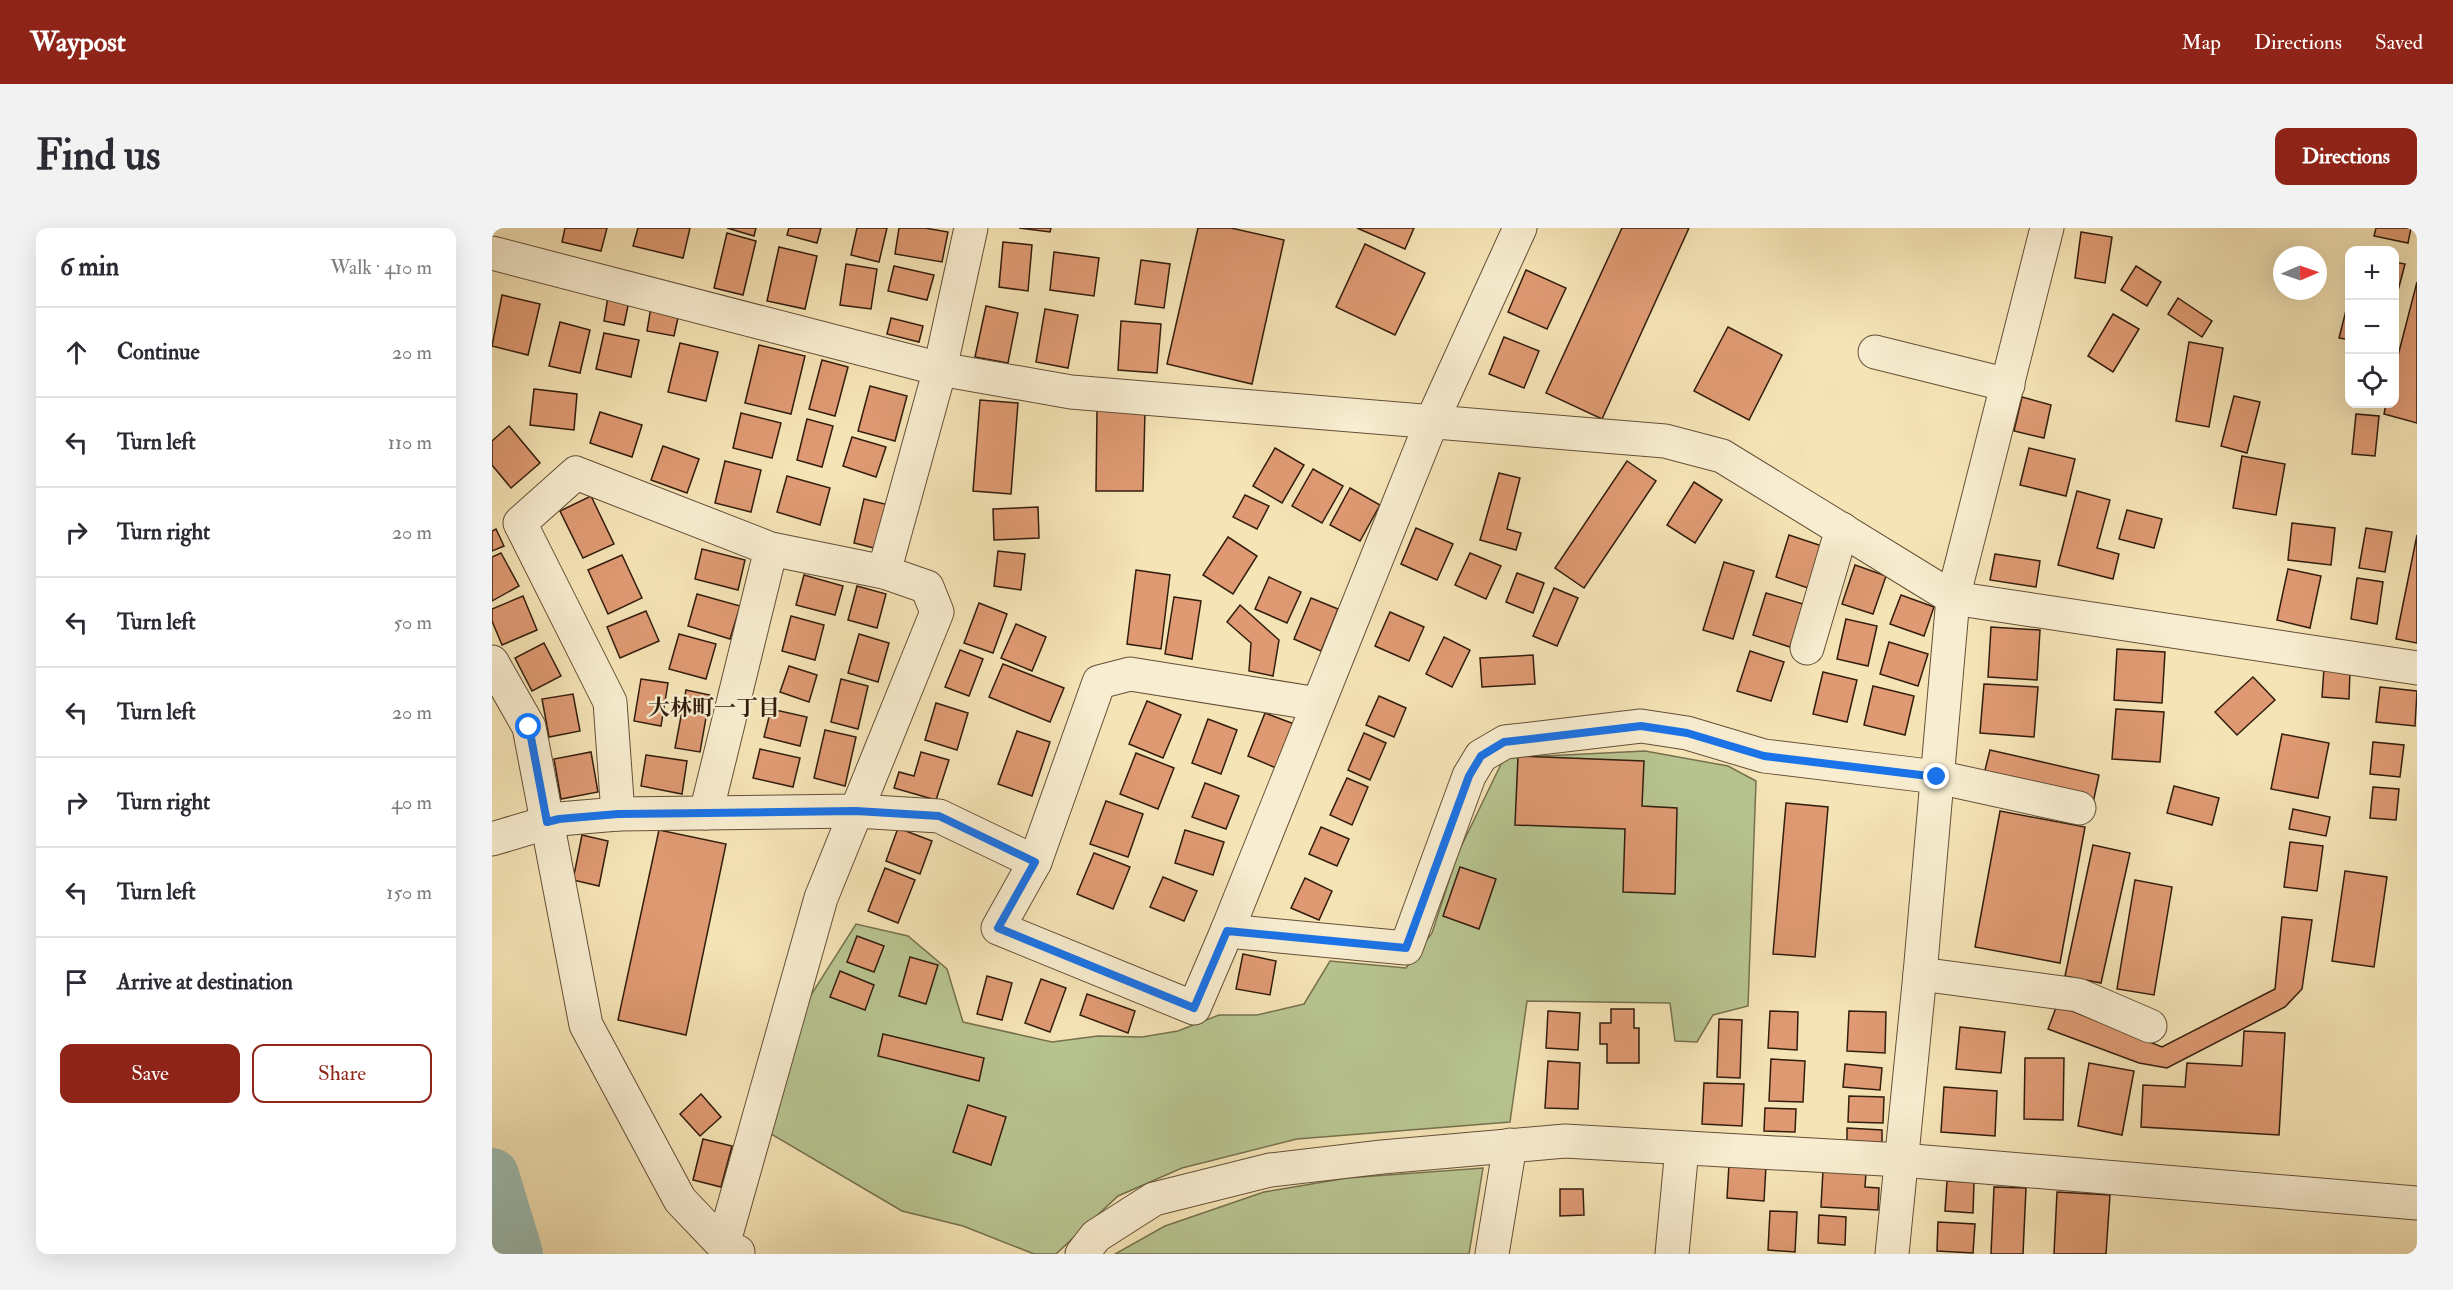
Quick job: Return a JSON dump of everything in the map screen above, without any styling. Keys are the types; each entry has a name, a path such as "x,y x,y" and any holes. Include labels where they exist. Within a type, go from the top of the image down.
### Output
{"street":[{"path":"884,572 940,369 971,228"},
{"path":"1318,704 1130,674 1100,682 1035,862 998,928 1194,1008 1227,931 1432,420 1520,228"},
{"path":"1892,1254 1920,974 1953,598 2047,228"},
{"path":"492,253 940,369 1071,392 1665,441 1722,456 1953,598 2417,668"},
{"path":"1875,352 2008,385"},
{"path":"492,662 529,727 586,1026 680,1200 733,1250 821,897 937,612 927,587 884,572 771,549 576,473 520,523 610,702 618,814"},
{"path":"1807,648 1842,529"},
{"path":"706,813 771,549"},
{"path":"1227,931 1406,948 1469,776 1481,756 1504,742 1641,726 1687,733 1764,756 1937,777 2079,808"},
{"path":"492,839 559,819 618,814 856,811 939,816 1035,862"},
{"path":"1920,974 2079,995 2150,1026"},
{"path":"1082,1254 1096,1236 1154,1199 1270,1170 1566,1141 1900,1160 2417,1203"},
{"path":"1492,1254 1510,1145"},
{"path":"1672,1254 1682,1148"}],"green space":[{"path":"1645,751 1728,766 1756,781 1748,1006 1713,1015 1697,1042 1675,1041 1670,1003 1527,1001 1510,1122 1297,1139 1182,1168 1118,1196 1056,1254 1034,1254 963,1226 902,1211 771,1134 804,1006 856,924 908,936 947,969 963,1022 1052,1042 1098,1036 1142,1037 1178,1031 1219,1015 1257,1015 1304,1004 1330,961 1406,968 1432,933 1458,853 1504,758"},
{"path":"1483,1168 1469,1254 1115,1254 1165,1226 1264,1192 1347,1178"}],"building":[{"path":"565,228 607,228 601,251 562,242"},
{"path":"638,228 690,228 683,258 633,246"},
{"path":"727,228 756,228 754,236"},
{"path":"789,228 821,228 817,243 787,235"},
{"path":"857,228 887,228 879,262 851,255"},
{"path":"899,228 925,228 948,232 942,262 895,254"},
{"path":"1019,228 1051,228 1050,232"},
{"path":"1198,228 1231,228 1284,240 1252,384 1167,364"},
{"path":"1357,228 1414,228 1405,249"},
{"path":"1622,228 1689,228 1602,419 1546,393"},
{"path":"2376,228 2411,228 2408,243 2374,236"},
{"path":"2081,232 2112,237 2105,283 2075,278"},
{"path":"727,233 756,241 743,295 714,288"},
{"path":"1003,242 1032,245 1028,291 999,287"},
{"path":"1365,244 1425,273 1395,335 1336,307"},
{"path":"779,247 817,256 805,309 767,301"},
{"path":"1054,252 1099,258 1094,296 1050,290"},
{"path":"1141,260 1170,264 1164,308 1135,304"},
{"path":"2399,263 2405,264 2399,287"},
{"path":"846,264 877,269 871,309 840,305"},
{"path":"894,266 934,275 927,300 888,291"},
{"path":"2136,266 2161,282 2147,306 2121,290"},
{"path":"1526,270 1566,288 1547,329 1508,312"},
{"path":"2417,282 2417,423 2384,414 2385,408 2399,408 2399,352"},
{"path":"502,295 540,304 528,355 492,346"},
{"path":"608,297 629,301 624,325 604,321"},
{"path":"2178,298 2212,321 2202,337 2168,314"},
{"path":"986,306 1018,313 1008,363 975,357"},
{"path":"651,307 679,313 674,336 647,331"},
{"path":"1045,309 1078,315 1068,368 1036,362"},
{"path":"2113,314 2139,329 2113,372 2088,356"},
{"path":"2345,315 2345,339 2339,338"},
{"path":"891,318 923,326 919,342 887,334"},
{"path":"1121,321 1161,324 1157,373 1118,370"},
{"path":"560,322 590,330 580,373 549,366"},
{"path":"1728,327 1782,355 1749,420 1694,391"},
{"path":"604,333 639,340 631,377 596,369"},
{"path":"1504,337 1539,351 1524,388 1489,374"},
{"path":"2189,342 2223,348 2209,427 2176,421"},
{"path":"680,343 718,352 706,401 668,392"},
{"path":"759,345 805,356 791,414 745,403"},
{"path":"822,360 848,367 835,416 809,409"},
{"path":"870,386 907,396 895,441 858,431"},
{"path":"534,389 577,394 574,430 530,425"},
{"path":"2234,396 2260,402 2247,453 2221,446"},
{"path":"2022,397 2051,405 2044,438 2014,431"},
{"path":"980,400 1018,403 1011,494 973,491"},
{"path":"1097,410 1145,410 1143,491 1096,491"},
{"path":"600,412 642,425 632,457 590,443"},
{"path":"741,413 781,423 772,458 733,448"},
{"path":"2356,414 2379,416 2375,456 2352,454"},
{"path":"807,419 833,426 822,467 797,460"},
{"path":"509,426 540,463 511,488 492,465 492,441"},
{"path":"852,437 886,447 876,477 843,466"},
{"path":"663,446 699,459 687,493 651,480"},
{"path":"1275,448 1304,465 1282,503 1253,486"},
{"path":"2029,448 2075,459 2066,496 2020,485"},
{"path":"2242,456 2285,464 2276,515 2233,508"},
{"path":"725,461 761,470 751,512 715,503"},
{"path":"1627,461 1656,481 1584,588 1555,568"},
{"path":"1313,469 1343,486 1322,523 1292,506"},
{"path":"1499,473 1520,478 1507,529 1521,533 1516,550 1480,540"},
{"path":"787,476 830,488 820,525 777,512"},
{"path":"1694,482 1722,500 1695,543 1667,525"},
{"path":"1350,488 1380,505 1360,541 1330,525"},
{"path":"2077,491 2110,500 2097,548 2119,554 2113,579 2058,565"},
{"path":"1245,495 1269,506 1257,529 1233,517"},
{"path":"591,496 614,544 583,558 560,511"},
{"path":"864,499 889,505 878,549 854,543"},
{"path":"1038,507 1039,538 994,540 993,509"},
{"path":"2127,510 2162,519 2154,548 2119,539"},
{"path":"2292,523 2335,528 2331,565 2288,560"},
{"path":"1416,528 1453,544 1437,580 1401,564"},
{"path":"2366,528 2392,532 2385,572 2359,568"},
{"path":"496,529 504,546 492,551 492,531"},
{"path":"1789,535 1822,546 1808,588 1776,577"},
{"path":"2417,535 2417,643 2396,639"},
{"path":"1228,537 1257,556 1233,594 1203,575"},
{"path":"702,549 745,560 738,590 695,579"},
{"path":"998,551 1025,554 1021,590 994,586"},
{"path":"501,553 519,586 492,601 492,557"},
{"path":"1470,553 1501,566 1486,599 1455,585"},
{"path":"1995,554 2040,561 2036,587 1990,580"},
{"path":"622,555 642,598 608,614 588,570"},
{"path":"1724,562 1754,571 1733,639 1703,630"},
{"path":"1855,565 1886,576 1873,614 1842,604"},
{"path":"2288,569 2321,576 2310,628 2277,620"},
{"path":"1136,570 1170,575 1161,649 1127,644"},
{"path":"1517,573 1544,583 1533,613 1506,602"},
{"path":"804,575 843,586 835,615 796,605"},
{"path":"1269,577 1301,592 1287,623 1255,609"},
{"path":"2357,578 2383,582 2377,624 2351,619"},
{"path":"857,586 886,594 877,628 848,620"},
{"path":"1554,588 1578,598 1557,646 1533,636"},
{"path":"1766,593 1803,604 1790,647 1753,635"},
{"path":"697,594 740,606 730,639 688,626"},
{"path":"1901,595 1934,607 1924,636 1890,624"},
{"path":"523,596 537,630 502,645 492,621 492,609"},
{"path":"1174,597 1201,601 1192,659 1165,654"},
{"path":"1311,598 1338,609 1321,651 1294,639"},
{"path":"979,603 1007,614 993,653 964,643"},
{"path":"1240,605 1279,640 1273,676 1249,671 1251,643 1227,622"},
{"path":"646,611 659,641 620,658 607,627"},
{"path":"1390,612 1424,627 1409,661 1375,646"},
{"path":"791,616 824,625 815,660 782,651"},
{"path":"1846,619 1877,626 1868,666 1837,659"},
{"path":"1016,624 1046,637 1032,671 1001,658"},
{"path":"1991,627 2040,630 2037,680 1988,677"},
{"path":"679,634 716,644 706,679 669,669"},
{"path":"859,634 889,643 878,682 848,673"},
{"path":"1444,637 1470,650 1452,687 1426,674"},
{"path":"1889,642 1928,654 1918,686 1880,674"},
{"path":"544,643 561,676 532,691 515,658"},
{"path":"2117,649 2165,652 2162,703 2114,700"},
{"path":"960,650 983,659 969,696 945,687"},
{"path":"1750,651 1784,662 1771,701 1737,691"},
{"path":"1533,655 1535,684 1482,687 1480,658"},
{"path":"1003,664 1064,688 1050,722 989,697"},
{"path":"789,666 817,675 809,702 780,692"},
{"path":"2324,668 2350,670 2349,699 2322,697"},
{"path":"1823,672 1857,680 1847,722 1813,714"},
{"path":"2253,677 2275,700 2237,735 2215,712"},
{"path":"641,679 668,683 661,726 634,721"},
{"path":"841,679 868,686 858,729 831,722"},
{"path":"1984,684 2038,687 2034,737 1980,733"},
{"path":"1873,686 1914,696 1905,735 1864,725"},
{"path":"2380,687 2417,691 2415,726 2376,722"},
{"path":"686,690 710,695 700,752 675,748"},
{"path":"573,694 580,731 549,737 542,699"},
{"path":"1379,696 1406,708 1394,737 1366,725"},
{"path":"1147,701 1181,715 1163,758 1129,744"},
{"path":"936,703 968,713 957,750 925,740"},
{"path":"771,709 807,717 800,746 764,737"},
{"path":"2116,709 2164,712 2160,762 2112,759"},
{"path":"1265,713 1294,724 1276,768 1248,756"},
{"path":"1208,719 1237,730 1221,774 1192,763"},
{"path":"825,730 856,737 845,786 814,778"},
{"path":"1017,731 1050,742 1032,796 998,784"},
{"path":"1364,733 1386,743 1370,780 1348,770"},
{"path":"2282,734 2329,743 2318,798 2271,789"},
{"path":"2373,742 2404,745 2400,777 2370,774"},
{"path":"760,749 800,758 793,787 753,778"},
{"path":"1990,750 2099,775 2093,803 1983,778"},
{"path":"591,752 598,792 561,799 554,759"},
{"path":"921,752 949,760 936,800 894,788 899,772 914,776"},
{"path":"1136,753 1174,768 1158,809 1120,794"},
{"path":"646,755 687,761 682,794 641,786"},
{"path":"1518,756 1644,761 1642,806 1677,808 1675,894 1623,892 1625,829 1515,825"},
{"path":"1347,778 1368,787 1352,825 1330,815"},
{"path":"1205,783 1239,796 1226,829 1192,817"},
{"path":"2174,786 2219,798 2212,825 2167,813"},
{"path":"2373,787 2399,789 2396,820 2370,818"},
{"path":"1106,801 1143,814 1128,857 1090,844"},
{"path":"1786,803 1828,807 1815,957 1773,954"},
{"path":"2293,809 2330,817 2326,836 2289,829"},
{"path":"2000,811 2085,827 2060,963 1975,947"},
{"path":"1321,827 1349,839 1337,866 1309,854"},
{"path":"898,828 932,841 920,874 886,861"},
{"path":"659,830 726,844 686,1035 618,1020"},
{"path":"1185,830 1224,842 1213,875 1175,863"},
{"path":"582,835 608,841 599,886 573,880"},
{"path":"2290,842 2323,846 2317,891 2284,887"},
{"path":"2093,845 2130,853 2101,983 2065,976"},
{"path":"1094,853 1130,867 1113,909 1077,894"},
{"path":"1460,867 1496,879 1479,929 1443,916"},
{"path":"885,868 915,880 898,923 868,911"},
{"path":"2345,871 2387,877 2374,967 2332,961"},
{"path":"1163,877 1197,891 1184,921 1150,907"},
{"path":"1305,878 1332,891 1319,920 1291,908"},
{"path":"2135,880 2172,887 2154,995 2117,989"},
{"path":"2282,917 2312,920 2302,989 2285,1007 2167,1068 2139,1063 2048,1029 2057,1005 2162,1047 2275,989"},
{"path":"857,936 884,946 874,972 847,962"},
{"path":"1243,954 1276,961 1270,995 1236,989"},
{"path":"910,957 938,965 926,1004 899,996"},
{"path":"840,971 874,985 865,1010 830,997"},
{"path":"987,976 1012,983 1002,1020 977,1014"},
{"path":"1041,979 1066,988 1050,1032 1025,1023"},
{"path":"1087,994 1135,1011 1128,1033 1080,1015"},
{"path":"1611,1009 1634,1009 1634,1028 1639,1028 1639,1063 1607,1063 1607,1044 1600,1044 1600,1023 1611,1023"},
{"path":"1548,1011 1580,1013 1578,1050 1546,1048"},
{"path":"1770,1011 1798,1012 1797,1050 1768,1048"},
{"path":"1849,1011 1886,1012 1885,1053 1847,1051"},
{"path":"1719,1019 1742,1020 1740,1078 1717,1077"},
{"path":"1960,1027 2005,1032 2001,1073 1956,1069"},
{"path":"2244,1031 2285,1033 2279,1135 2141,1127 2143,1085 2185,1087 2187,1063 2242,1066"},
{"path":"883,1034 984,1058 979,1081 878,1056"},
{"path":"2025,1058 2064,1058 2063,1120 2024,1119"},
{"path":"1771,1059 1805,1061 1803,1102 1769,1101"},
{"path":"1548,1061 1580,1063 1578,1109 1545,1108"},
{"path":"2089,1063 2134,1071 2122,1135 2078,1126"},
{"path":"1845,1064 1882,1068 1880,1090 1843,1087"},
{"path":"1704,1083 1744,1084 1742,1126 1702,1124"},
{"path":"1944,1087 1997,1091 1995,1136 1941,1132"},
{"path":"701,1094 721,1117 700,1136 680,1114"},
{"path":"1849,1096 1884,1097 1883,1123 1848,1122"},
{"path":"968,1105 1006,1117 991,1165 953,1152"},
{"path":"1765,1108 1796,1109 1795,1132 1764,1131"},
{"path":"1847,1128 1882,1130 1882,1147 1847,1146"},
{"path":"703,1139 732,1146 721,1187 693,1180"},
{"path":"1729,1164 1766,1166 1764,1201 1727,1198"},
{"path":"1823,1170 1866,1172 1865,1187 1879,1188 1878,1210 1821,1207"},
{"path":"1947,1181 1974,1182 1973,1213 1945,1211"},
{"path":"1994,1187 2026,1188 2023,1254 1991,1254"},
{"path":"1560,1189 1583,1189 1584,1215 1560,1216"},
{"path":"2057,1192 2110,1195 2106,1254 2054,1254"},
{"path":"1770,1211 1797,1212 1795,1252 1768,1250"},
{"path":"1819,1215 1846,1217 1845,1245 1818,1243"},
{"path":"1938,1222 1975,1224 1973,1253 1937,1251"}],"waterway":[{"path":"492,1175 516,1254"}],"district":[{"name":"大林町一丁目","path":"714,707"}],"route":[{"path":"529,727 547,822 618,814 856,811 939,816 1035,862 998,928 1194,1008 1227,931 1406,948 1469,776 1481,756 1504,742 1641,726 1687,733 1764,756 1937,777"}]}
